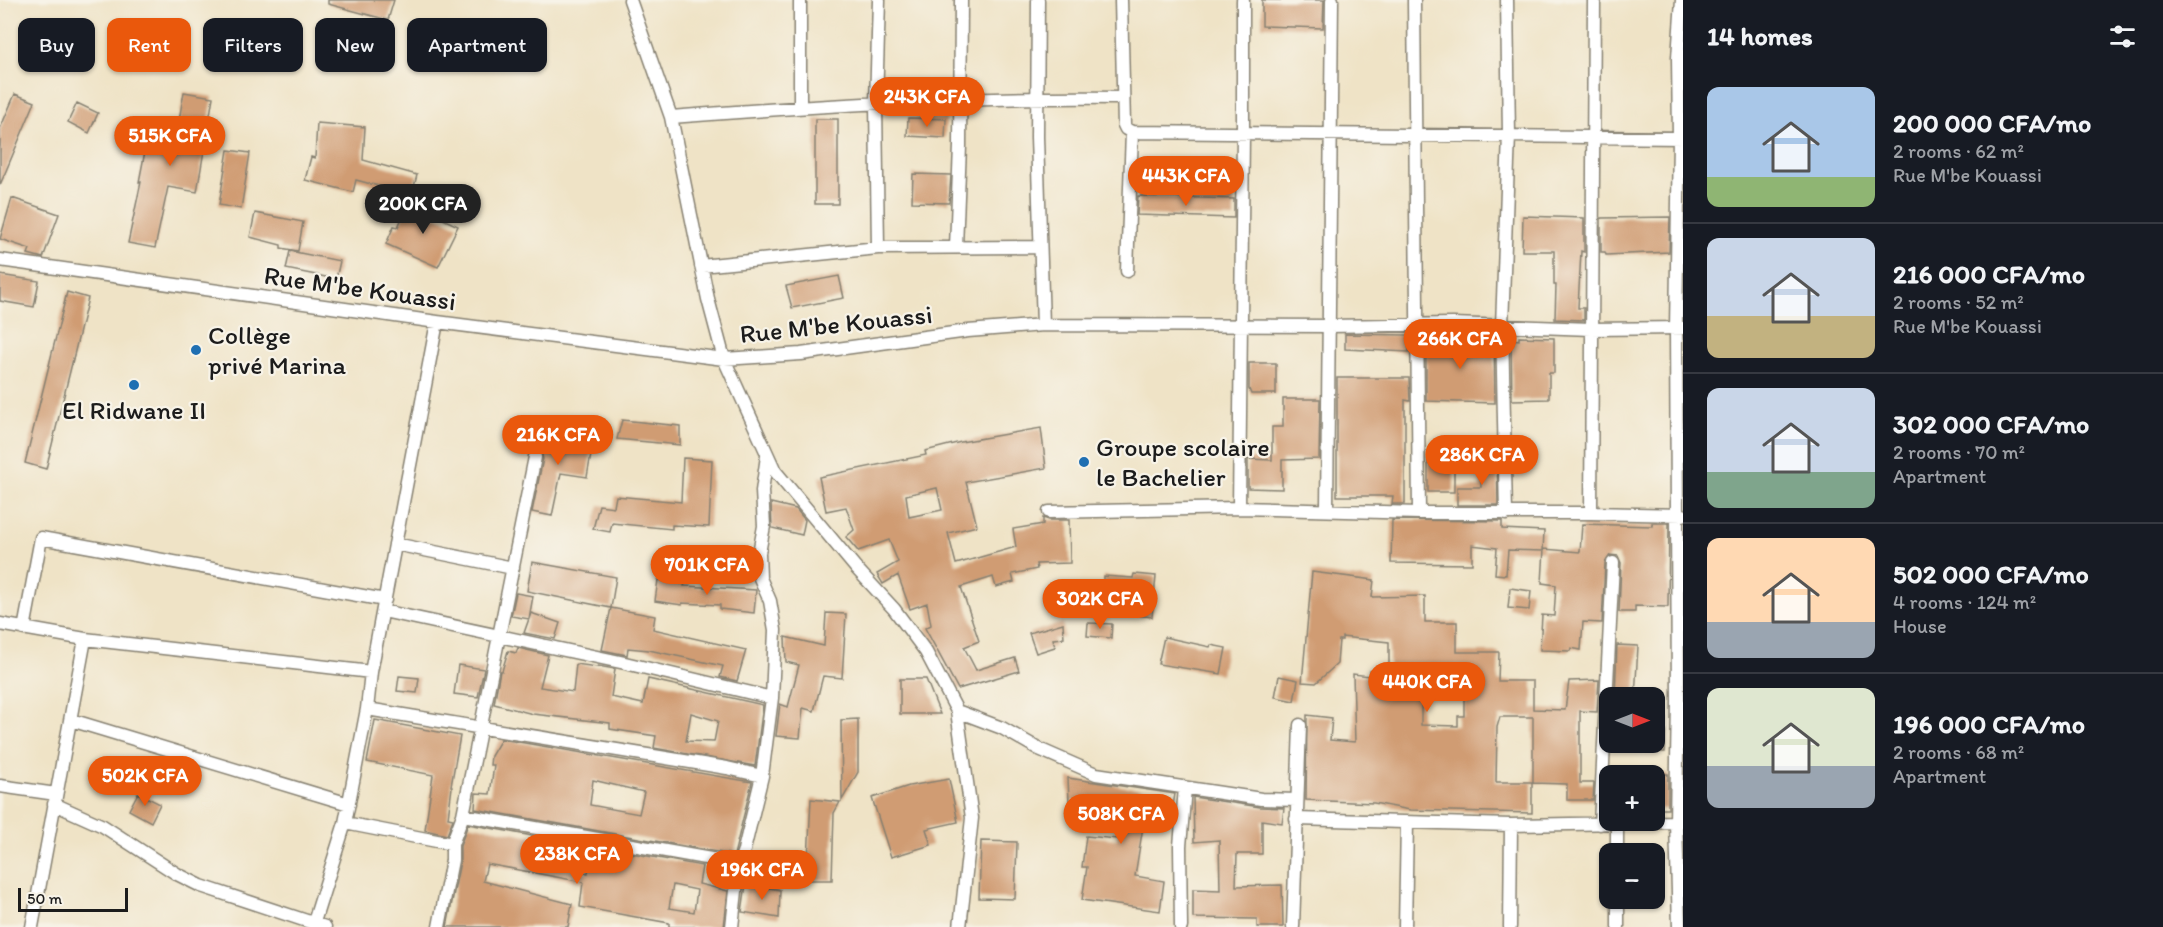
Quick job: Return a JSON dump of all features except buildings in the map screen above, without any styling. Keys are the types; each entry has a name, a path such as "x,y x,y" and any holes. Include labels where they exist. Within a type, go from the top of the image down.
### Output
{"street":[{"path":"630,0 671,117 708,299 724,359 767,455 775,471 856,568 894,609 926,652 957,711 972,818 960,927"},
{"path":"800,107 801,0"},
{"path":"878,248 876,104 879,0"},
{"path":"956,247 961,0"},
{"path":"1038,0 1043,325"},
{"path":"1121,0 1124,124 1126,129 1132,132 1681,138"},
{"path":"1239,508 1244,134 1243,0"},
{"path":"1327,509 1332,0"},
{"path":"1414,0 1419,513"},
{"path":"1506,514 1502,326 1509,135 1507,0"},
{"path":"1592,513 1594,0"},
{"path":"1679,927 1681,885 1676,822 1681,700 1681,138 1678,58 1682,0"},
{"path":"671,117 800,107 960,100 1038,97 1122,98"},
{"path":"1127,271 1132,132"},
{"path":"702,266 878,248 1040,247"},
{"name":"Rue M'be Kouassi","path":"0,260 437,322 724,359 801,354 968,331 1043,325 1416,324 1591,329 1680,328"},
{"path":"0,786 55,799 103,826 177,874 201,886 320,925 349,804 367,709 371,672 437,322"},
{"path":"732,927 739,864 762,776 772,698 775,630 770,601 760,578 759,553 764,526 762,491 767,455"},
{"path":"439,927 452,860 452,844 463,815 482,727 535,457"},
{"path":"1050,512 1239,508 1419,513 1680,515"},
{"path":"24,628 41,538 384,605 500,636 772,698"},
{"path":"395,544 513,568"},
{"path":"1603,765 1613,563"},
{"path":"0,624 85,639 371,672"},
{"path":"32,927 85,639"},
{"path":"367,709 727,768 762,776"},
{"path":"957,711 1002,728 1039,749 1096,774 1262,799 1296,800"},
{"path":"71,720 349,804"},
{"path":"1293,927 1300,725"},
{"path":"1180,927 1180,846 1185,788"},
{"path":"463,815 739,864"},
{"path":"1296,819 1511,825 1599,824"},
{"path":"1665,822 1676,822"},
{"path":"1405,927 1407,823"},
{"path":"345,824 452,844"},
{"path":"1510,927 1511,825"},
{"path":"1618,909 1618,927"}],"place":[{"name":"Collège privé Marina","path":"196,350"},
{"name":"El Ridwane II","path":"134,385"},
{"name":"Groupe scolaire le Bachelier","path":"1084,462"}]}
